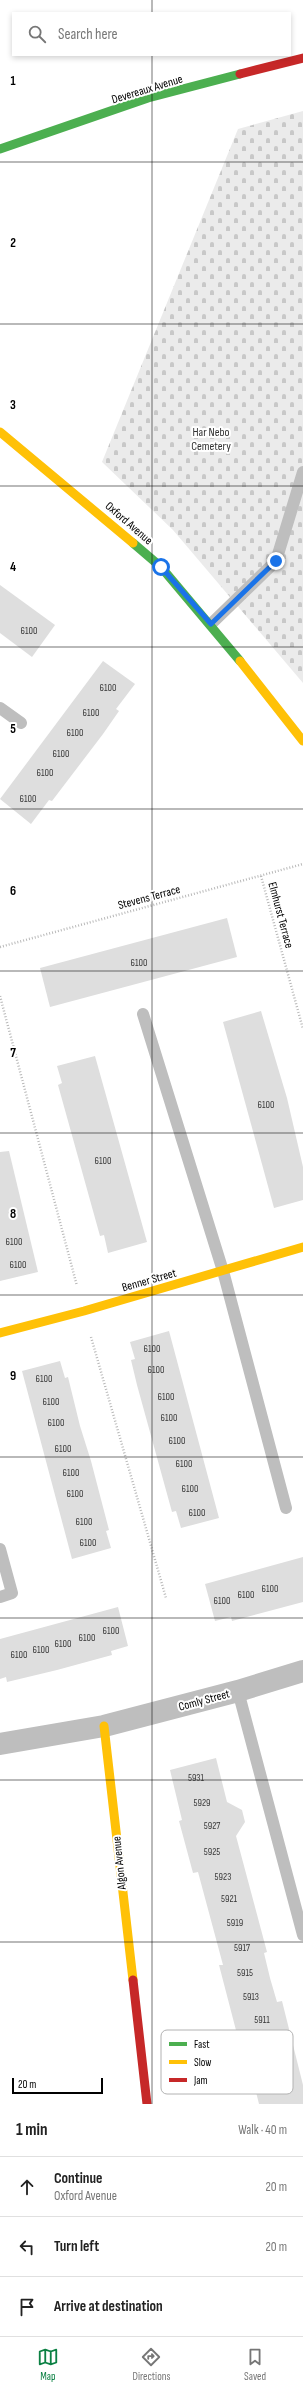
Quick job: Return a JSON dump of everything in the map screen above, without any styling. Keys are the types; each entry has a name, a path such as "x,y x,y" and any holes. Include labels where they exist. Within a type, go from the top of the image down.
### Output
{"main road":[{"name":"Devereaux Avenue","path":"0,149 57,131 148,98 303,58"},
{"name":"Oxford Avenue","path":"0,432 73,491 161,567 211,624 303,741"},
{"name":"Benner Street","path":"0,1333 84,1312 303,1247"},
{"name":"Algon Avenue","path":"104,1726 147,2104"}],"street":[{"name":"Comly Street","path":"104,1726 238,1691 303,1671"},
{"path":"0,1744 104,1726"}],"lane":[{"path":"211,624 276,561 303,472"},
{"path":"0,708 21,723"},
{"path":"144,1014 223,1271 286,1508"},
{"path":"0,1549 12,1593 0,1597"},
{"path":"238,1691 303,1935"}],"path":[{"name":"Stevens Terrace","path":"0,947 303,864"},
{"name":"Elmhurst Terrace","path":"261,876 303,1029"}],"green space":[{"name":"Har Nebo Cemetery","path":"303,111 303,683 173,530 102,462 238,129"}],"building":[{"path":"0,585 55,625 32,657 0,633"},
{"path":"103,661 135,684 116,709 119,711 103,734 52,801 49,800 31,824 0,799"},
{"path":"227,918 237,957 50,1007 40,968"},
{"path":"261,1011 287,1098 303,1167 303,1200 274,1208 223,1022"},
{"path":"95,1056 147,1242 108,1253 104,1235 100,1236 58,1085 62,1083 57,1066"},
{"path":"9,1151 38,1272 0,1281 0,1152"},
{"path":"169,1331 219,1518 181,1528 176,1511 172,1512 131,1360 135,1359 130,1342"},
{"path":"60,1361 65,1378 68,1377 80,1426 91,1461 109,1530 106,1531 111,1548 72,1559 22,1371"},
{"path":"303,1557 303,1602 232,1621 231,1617 215,1621 205,1584"},
{"path":"118,1607 128,1646 111,1651 112,1655 57,1670 7,1682 6,1677 0,1679 0,1639"},
{"path":"216,1758 227,1802 242,1810 245,1822 236,1836 267,1952 264,1953 270,1978 277,2002 282,2001 289,2030 236,2030 219,1965 223,1965 198,1872 193,1873 179,1821 182,1820 170,1770"},
{"path":"293,2045 303,2085 303,2104 259,2104 256,2094 293,2094"}],"traffic: fast":[{"path":"0,149 148,98 240,74"},
{"path":"133,543 161,567 240,661"}],"traffic: slow":[{"path":"0,432 133,543"},
{"path":"240,661 303,741"},
{"path":"0,1333 84,1311 303,1247"},
{"path":"104,1726 133,1980"}],"traffic: jam":[{"path":"240,74 303,58"},
{"path":"133,1980 147,2104"}],"route":[{"path":"161,567 211,624 276,561"}]}
